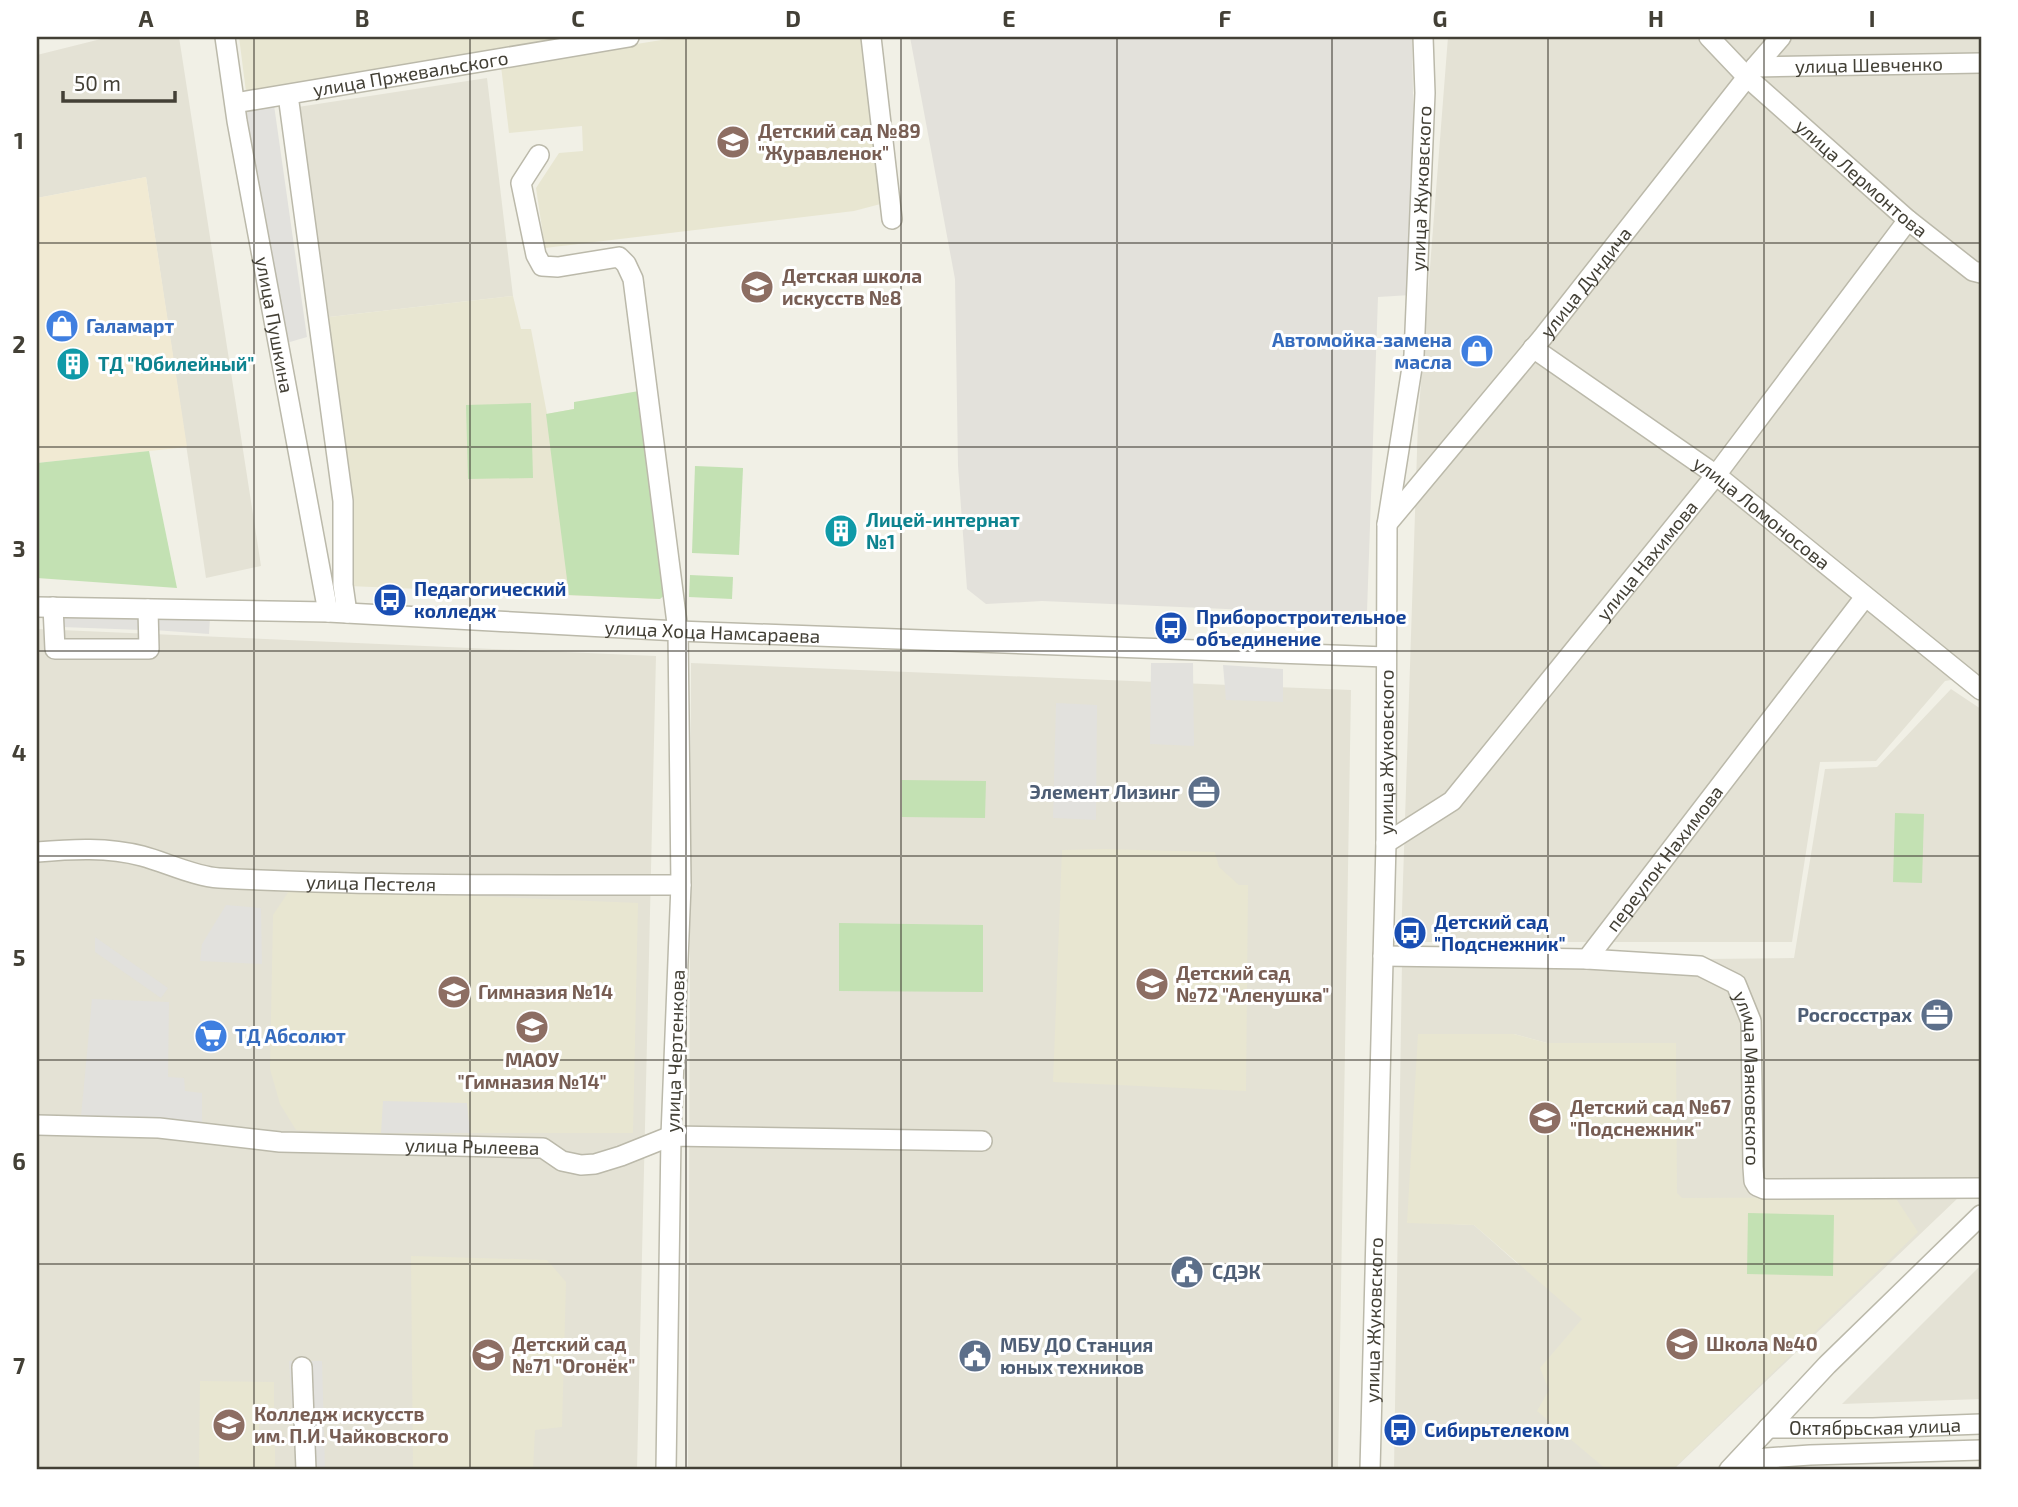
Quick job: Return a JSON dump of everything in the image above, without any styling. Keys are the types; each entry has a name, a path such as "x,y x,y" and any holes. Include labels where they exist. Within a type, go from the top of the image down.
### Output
{"street":[{"name":"улица Пушкина","path":"225,37 236,112 337,613"},
{"name":"улица Пржевальского","path":"236,112 288,94 629,37"},
{"path":"871,37 892,219"},
{"name":"улица Жуковского","path":"1370,1470 1386,843 1387,525 1414,355 1425,93 1423,37"},
{"name":"улица Лермонтова","path":"1709,37 1908,220 1973,271 1981,273"},
{"name":"улица Дундича","path":"1387,525 1533,348 1781,37"},
{"name":"улица Шевченко","path":"1751,73 1981,63"},
{"name":"улица Пушкина","path":"288,94 343,501 343,585 337,613"},
{"name":"улица Чертенкова","path":"539,155 522,183 536,256 542,266 558,267 619,257 626,264 633,279 678,631 681,885 671,1136 666,1470"},
{"name":"улица Нахимова","path":"1386,843 1452,802 1716,475 1908,220"},
{"name":"улица Ломоносова","path":"1533,348 1716,475 1981,690"},
{"name":"переулок Нахимова","path":"1587,959 1865,597"},
{"path":"45,607 55,649 149,649 148,609"},
{"name":"улица Хоца Намсараева","path":"45,607 337,613 678,631 1386,657"},
{"name":"улица Пестеля","path":"37,852 103,850 140,856 214,878 364,883 681,885"},
{"path":"1383,956 1587,959"},
{"name":"улица Маяковского","path":"1587,959 1700,966 1736,984 1751,1021 1753,1167 1757,1186 1764,1189 1981,1188"},
{"name":"улица Рылеева","path":"37,1125 159,1128 280,1142 543,1149 562,1161 581,1165 621,1156 671,1136 982,1140"},
{"path":"1734,1465 1827,1365 1981,1215"},
{"path":"302,1367 306,1470"},
{"name":"Октябрьская улица","path":"1768,1428 1981,1424"},
{"path":"1873,1428 1873,1453"},
{"name":"Октябрьская улица","path":"1734,1465 1873,1453 1981,1450"}],"shaded area":[{"path":"109,37 179,37 261,566 206,578 146,177 37,198 37,55"},
{"path":"239,37 590,37 246,92"},
{"name":"Детский сад №89 \"Журавленок\"","path":"680,37 866,37 892,201 854,211 545,248 536,188 559,153 583,151 582,126 509,133 501,66"},
{"path":"910,37 1412,37 1414,147 1411,295 1378,297 1367,612 1318,613 1042,601 986,604 967,589 958,466 955,279"},
{"path":"1448,37 1981,37 1981,675 1945,681 1876,761 1820,762 1792,942 1401,942 1418,421"},
{"path":"487,78 513,296 329,317 298,107"},
{"path":"274,105 307,337 283,344 243,109"},
{"path":"146,177 187,447 37,463 37,198"},
{"path":"513,296 521,329 531,329 547,414 574,409 574,402 660,599 348,586 348,501 329,317"},
{"path":"62,613 142,616 142,630 62,627"},
{"path":"153,616 210,618 209,634 154,630"},
{"path":"37,629 656,656 637,1470 37,1470"},
{"path":"691,663 1351,690 1338,1470 688,1470"},
{"path":"1151,663 1193,663 1194,746 1150,744"},
{"path":"1223,665 1283,669 1283,702 1226,700"},
{"path":"1951,689 1981,709 1981,1176 1673,1470 1394,1470 1402,962 1794,958 1825,769 1877,767","holes":["1514,1034 1547,1043 1519,1265 1474,1225 1407,1222"]},
{"path":"1056,703 1097,705 1096,820 1053,818"},
{"name":"Детский сад №72 \"Аленушка\"","path":"1062,850 1215,852 1219,867 1239,885 1248,885 1246,1091 1053,1082"},
{"name":"Гимназия №14","path":"291,888 638,903 633,1133 364,1133 296,1130 280,1104 270,1069 273,915"},
{"path":"226,905 261,908 262,964 200,961 202,944"},
{"path":"95,937 168,988 161,998 95,952"},
{"path":"92,999 169,1002 168,1077 184,1078 185,1091 202,1093 202,1128 81,1117"},
{"path":"1418,1034 1514,1034 1547,1043 1676,1043 1677,1193 1682,1198 1895,1197 1918,1232 1672,1470 1607,1470 1537,1411 1549,1390 1540,1368 1582,1319 1474,1225 1407,1223"},
{"path":"383,1101 467,1103 470,1133 381,1133"},
{"name":"Детский сад №71 \"Огонёк\"","path":"411,1256 547,1260 566,1282 562,1427 535,1430 533,1470 413,1470"},
{"path":"1981,1265 1981,1399 1842,1404"},
{"path":"289,1361 322,1361 325,1470 296,1470"},
{"name":"Колледж искусств им. П.И. Чайковского","path":"200,1381 274,1382 274,1411 259,1412 259,1438 275,1439 275,1470 199,1470"}],"green space":[{"path":"639,391 669,591 660,599 569,595 546,414 574,409 574,402"},
{"path":"531,403 533,478 468,479 466,405"},
{"path":"149,451 177,588 37,578 37,463"},
{"path":"695,466 743,468 739,555 692,553"},
{"path":"690,575 733,577 732,599 689,597"},
{"path":"902,780 986,781 985,818 902,817"},
{"path":"1895,813 1924,814 1922,883 1893,882"},
{"path":"839,923 983,925 983,992 839,991"},
{"path":"1748,1213 1834,1215 1833,1276 1747,1274"}],"place":[{"name":"Детский сад №89 \"Журавленок\"","path":"733,142"},
{"name":"Детская школа искусств №8","path":"757,287"},
{"name":"Галамарт","path":"62,326"},
{"name":"Автомойка-замена масла","path":"1477,351"},
{"name":"ТД \"Юбилейный\"","path":"73,364"},
{"name":"Лицей-интернат №1","path":"841,531"},
{"name":"Педагогический колледж","path":"390,600"},
{"name":"Приборостроительное объединение","path":"1171,628"},
{"name":"Элемент Лизинг","path":"1204,792"},
{"name":"Детский сад \"Подснежник\"","path":"1410,933"},
{"name":"Детский сад №72 \"Аленушка\"","path":"1152,984"},
{"name":"Гимназия №14","path":"454,992"},
{"name":"Росгосстрах","path":"1937,1015"},
{"name":"МАОУ \"Гимназия №14\"","path":"532,1027"},
{"name":"ТД Абсолют","path":"211,1036"},
{"name":"Детский сад №67 \"Подснежник\"","path":"1545,1118"},
{"name":"СДЭК","path":"1187,1272"},
{"name":"Школа №40","path":"1682,1344"},
{"name":"Детский сад №71 \"Огонёк\"","path":"488,1355"},
{"name":"МБУ ДО Станция юных техников","path":"975,1356"},
{"name":"Колледж искусств им. П.И. Чайковского","path":"229,1425"},
{"name":"Сибирьтелеком","path":"1400,1430"}]}
